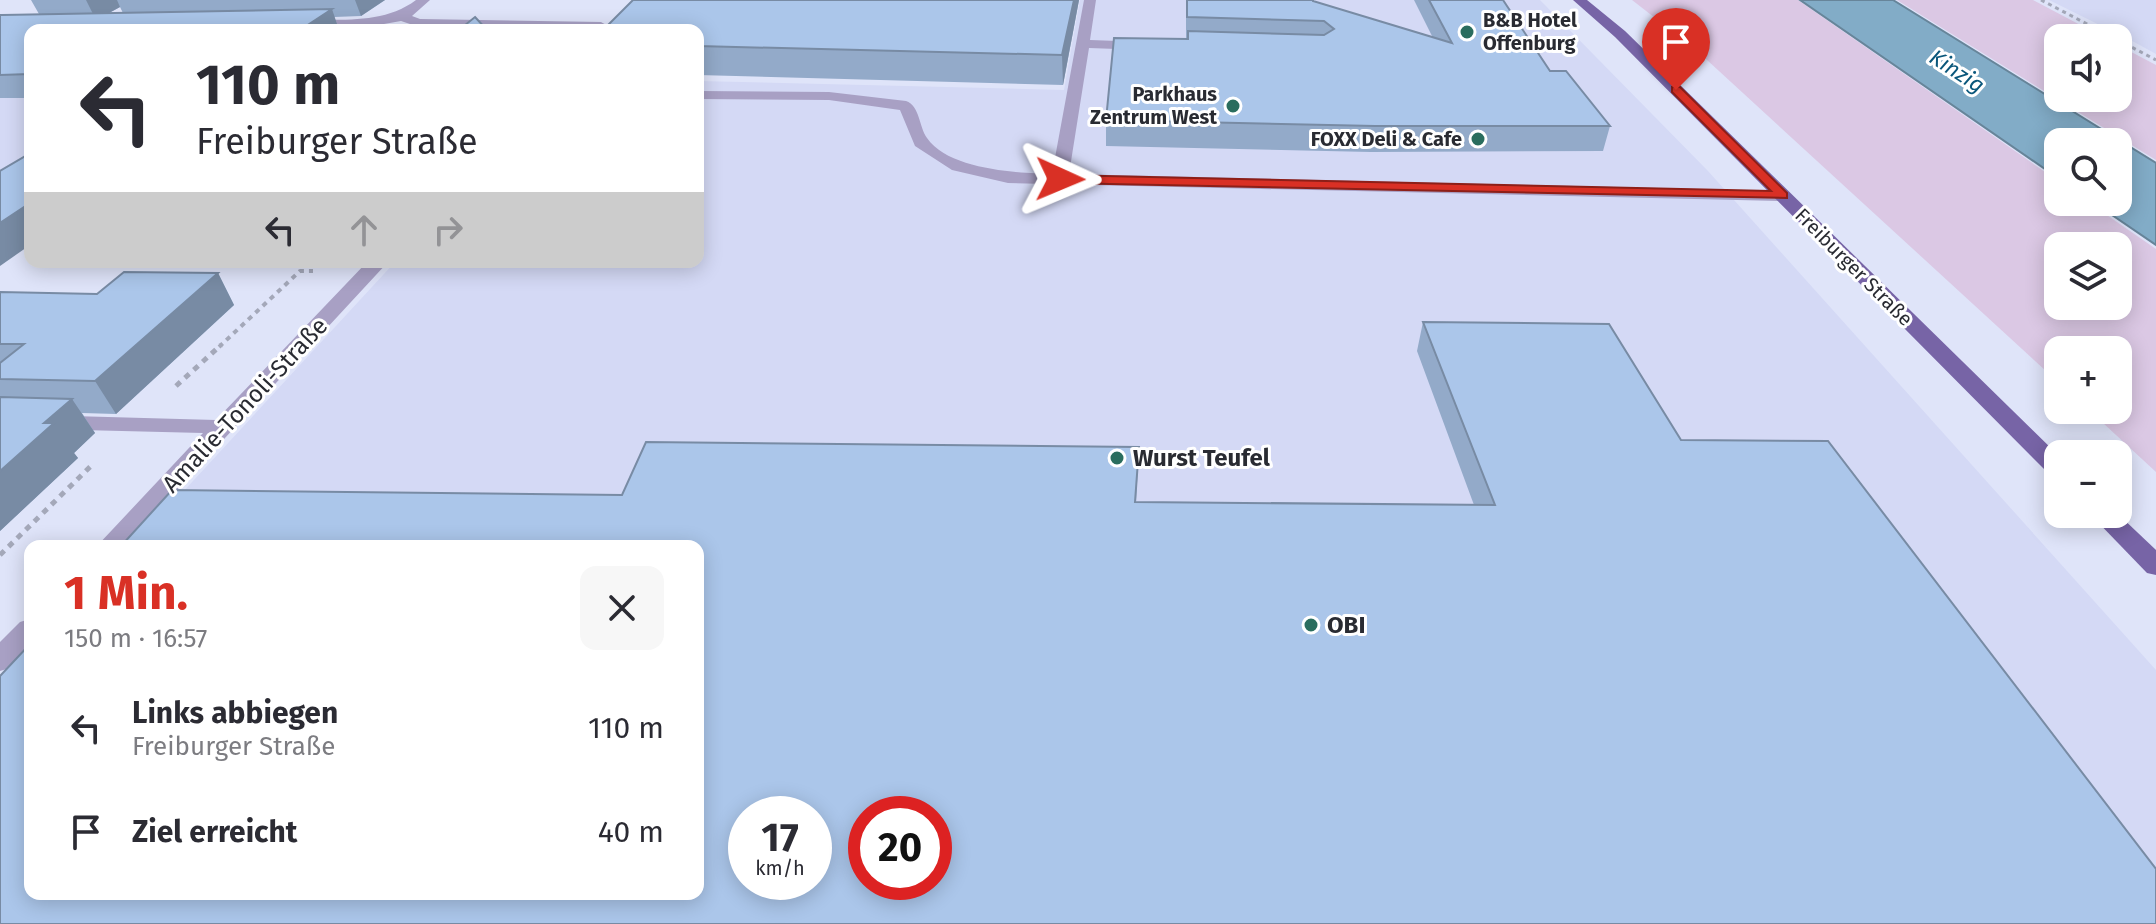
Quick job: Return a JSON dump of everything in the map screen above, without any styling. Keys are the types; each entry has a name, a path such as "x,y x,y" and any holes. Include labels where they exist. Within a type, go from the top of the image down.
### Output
{"main road":[{"name":"Freiburger Straße","path":"1579,0 1620,34 2044,455"},
{"path":"2117,528 2156,566"}],"street":[{"path":"296,24 367,23 402,17 424,0"},
{"path":"1060,179 1090,0"},
{"path":"402,17 419,23 455,24"},
{"path":"1083,44 1168,47"},
{"path":"704,95 829,96 906,106 921,143 958,166 1008,178 1782,196"},
{"name":"Amalie-Tonoli-Straße","path":"116,540 372,268"},
{"path":"0,421 225,427"},
{"path":"0,660 24,635"}],"path":[{"path":"2041,0 2087,24"},
{"path":"2132,47 2156,60"}],"shaded area":[{"path":"1080,0 1540,0 1708,171 2156,670 2156,924 0,924 0,688 24,853 24,900 704,900 704,540 139,540 389,268 704,268 704,81 1064,90"},
{"path":"1632,0 1798,0 2044,171 2044,216 2108,216 2131,232 2044,232 2044,320 2132,320 2132,232 2156,249 2156,472 2132,450 2132,440 2121,440 2104,424 2132,424 2132,336 2044,336 2044,369 1695,49"},
{"path":"1897,0 2033,0 2078,24 2044,24 2044,91"},
{"path":"2049,0 2156,0 2156,54 2132,41 2132,24 2098,24"},
{"path":"2132,52 2156,65 2156,160 2132,145 2132,128 2104,128 2078,112 2132,112"},
{"path":"0,84 24,84 24,164 0,178"}],"water":[{"name":"Kinzig","path":"1800,0 1893,0 2044,94 2044,112 2074,112 2100,128 2044,128 2044,168"},
{"path":"2132,148 2156,163 2156,245 2114,216 2132,216"}],"building":[{"path":"633,0 1074,0 1062,55 704,46 704,24 609,24"},
{"path":"1187,0 1313,0 1452,43 1429,0 1503,0 1550,71 1566,71 1610,126 1375,126 1106,120 1114,38 1188,39 1188,31 1324,35 1334,29 1324,21 1187,17"},
{"path":"332,9 309,24 24,24 24,74 0,75 0,15"},
{"path":"475,17 481,24 466,24"},
{"path":"24,157 24,207 0,223 0,171"},
{"path":"124,272 218,273 95,381 0,379 0,363 24,344 0,344 0,292 97,294"},
{"name":"OBI","path":"1423,322 1609,324 1681,440 1828,441 2156,869 2156,924 0,924 0,676 24,650 24,900 704,900 704,540 126,540 172,490 622,495 646,442 1139,447 1135,502 1495,505"},
{"path":"0,397 72,399 44,423 54,423 0,471"}],"place":[{"name":"B&B Hotel Offenburg","path":"1467,32"},
{"name":"Parkhaus Zentrum West","path":"1233,106"},
{"name":"FOXX Deli & Cafe","path":"1478,139"},
{"name":"Wurst Teufel","path":"1117,458"},
{"name":"OBI","path":"1311,625"}],"route":[{"path":"1060,179 1782,196 1676,90"}]}
